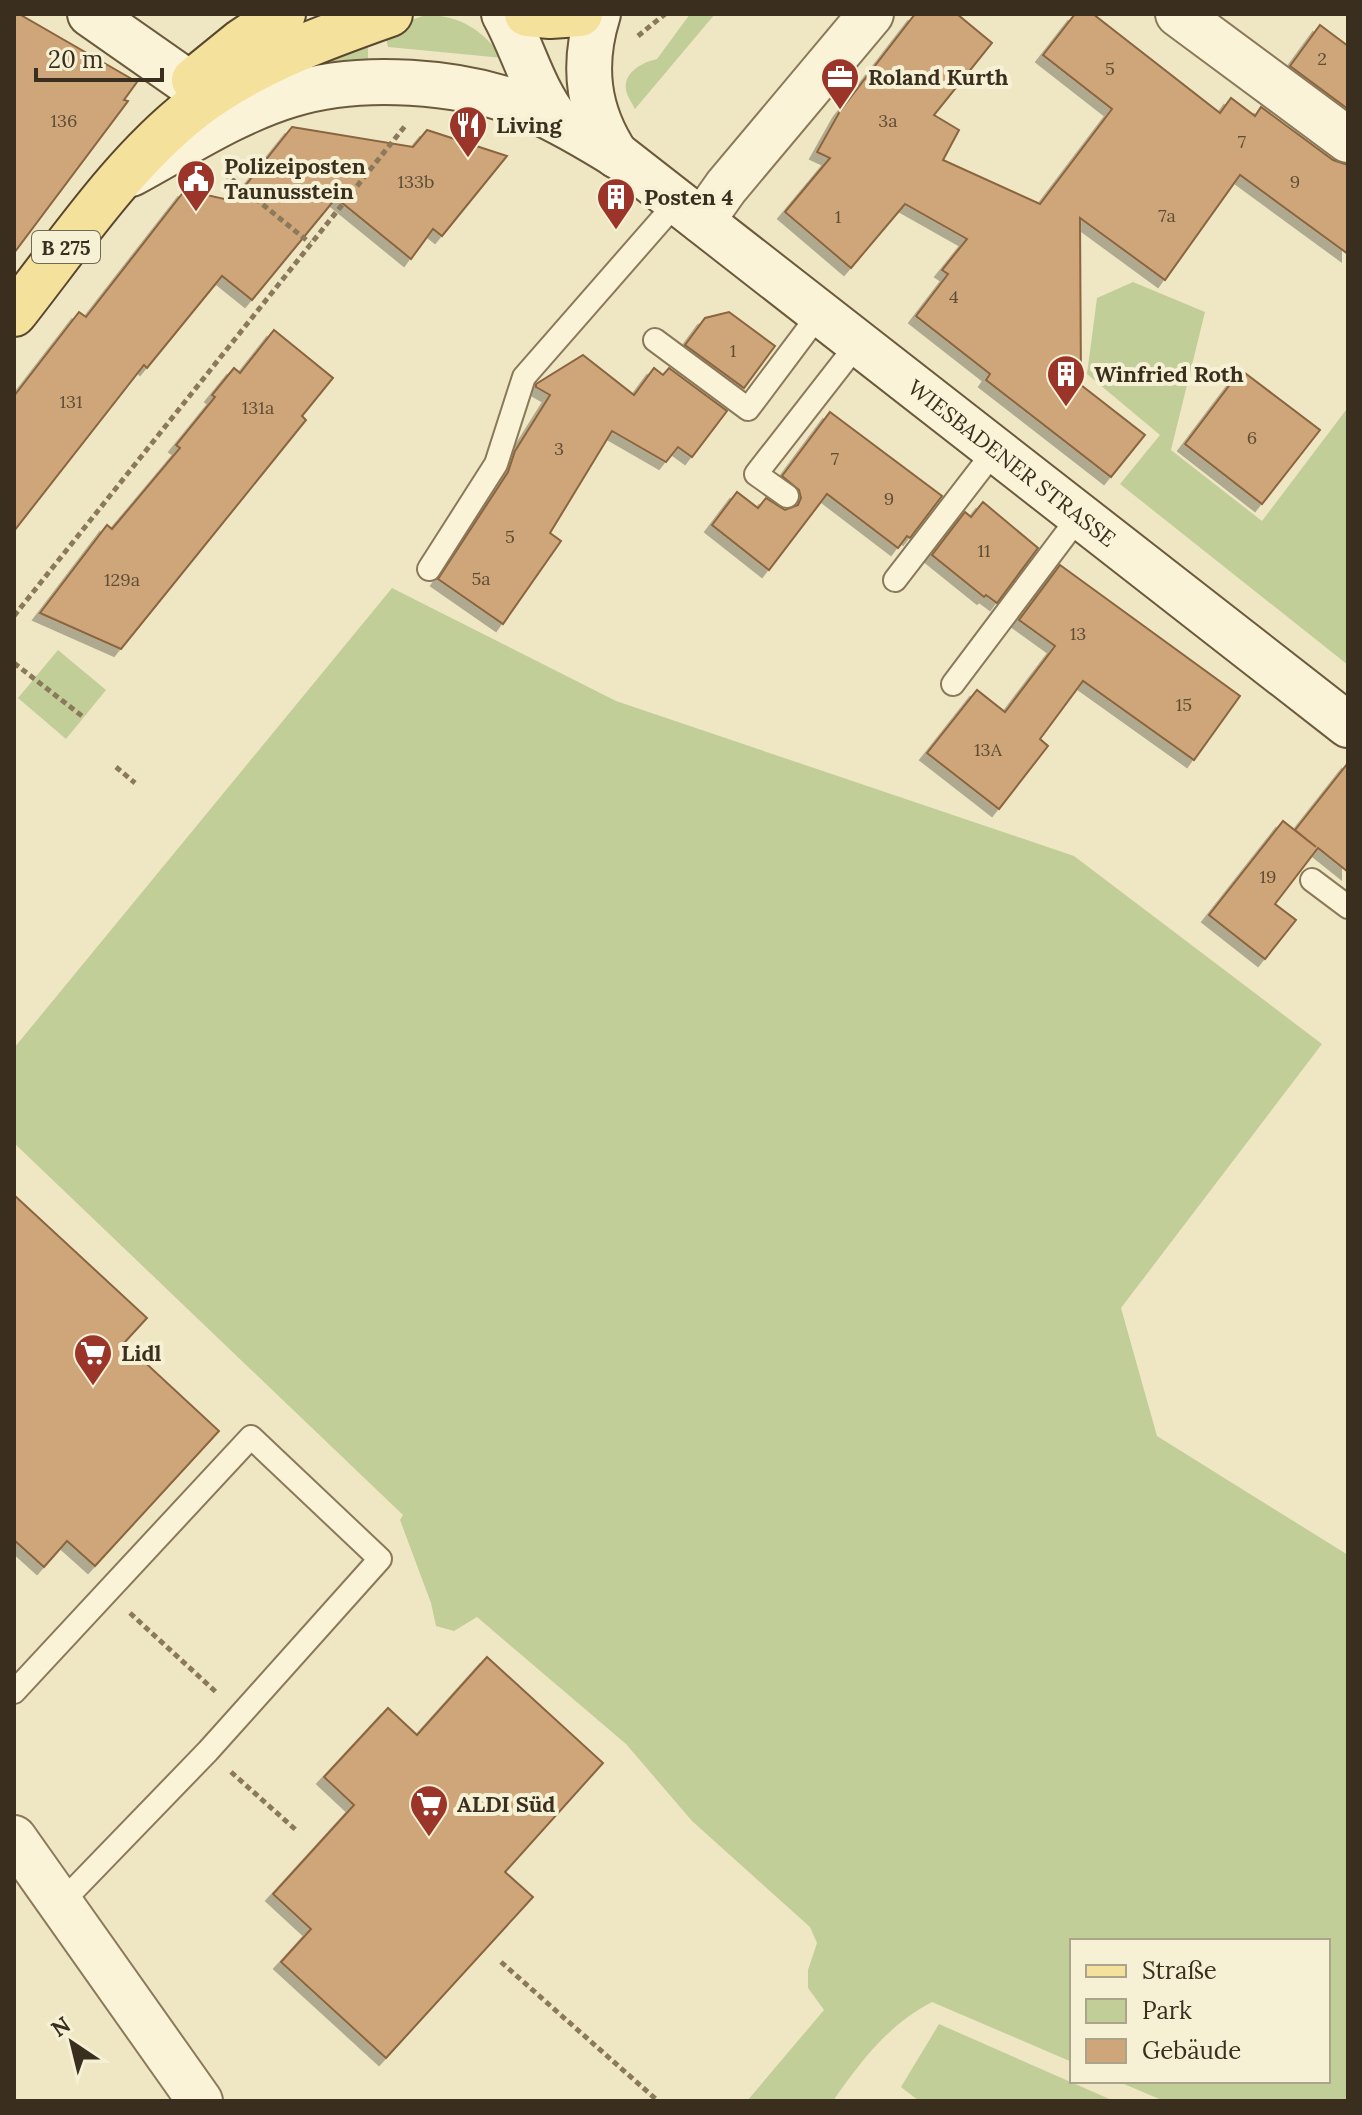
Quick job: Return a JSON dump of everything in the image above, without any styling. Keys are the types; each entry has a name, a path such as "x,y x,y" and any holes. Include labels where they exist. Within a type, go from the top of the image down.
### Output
{"main road":[{"path":"90,14 190,84"},
{"name":"B 275","path":"14,314 119,181 151,132 190,84 242,41 283,14"},
{"name":"B 275","path":"119,181 174,125 232,82 273,60 390,14"},
{"name":"WIESBADENER STRASSE","path":"504,14 538,93 558,121"},
{"path":"527,14 580,14"},
{"name":"WIESBADENER STRASSE","path":"598,14 588,54 590,97 606,138 617,156"},
{"path":"689,211 726,187 871,14"},
{"path":"1178,14 1348,140"},
{"name":"WIESBADENER STRASSE","path":"119,181 261,105 320,88 376,83 439,86 499,98 558,121 617,156 689,211 1348,725"},
{"path":"14,1838 200,2101"}],"lane":[{"path":"429,569 496,464 524,377 689,211"},
{"path":"655,340 748,409 820,313"},
{"path":"787,496 756,474 859,342"},
{"path":"895,580 996,449"},
{"path":"953,684 1081,514"},
{"path":"1312,880 1348,907"},
{"path":"19,1687 251,1437 380,1559 208,1751 61,1903"}],"path":[{"path":"14,616 411,118"},
{"path":"233,180 310,243"},
{"path":"14,663 82,716"},
{"path":"116,767 135,783"},
{"path":"105,1591 241,1715"},
{"path":"208,1751 296,1830"},
{"path":"501,1962 658,2101"}],"green space":[{"path":"690,14 715,14 635,109 626,90 628,78 640,65 657,59"},
{"path":"426,15 450,18 470,26 503,58 388,47 384,29"},
{"path":"366,37 368,73 258,89"},
{"path":"1133,282 1205,312 1171,450 1262,521 1348,411 1348,665 1120,484 1160,435 1087,374 1097,298"},
{"path":"392,588 616,701 1074,856 1322,1044 1121,1308 1157,1436 1348,1555 1348,2101 1164,2101 1122,2083 1330,2083 1330,1939 1070,1939 1070,2061 932,2002 889,2033 865,2058 833,2101 747,2101 824,2010 808,1988 808,1970 817,1943 810,1927 692,1821 626,1744 477,1617 454,1631 436,1626 431,1603 400,1520 403,1515 14,1143 14,1048"},
{"path":"58,650 106,690 66,739 18,698"},
{"path":"939,2024 1114,2101 919,2101 901,2087"}],"building":[{"path":"14,14 19,14 137,82 124,100 128,101 14,253"},
{"path":"915,14 957,14 992,43 934,115 959,130 943,160 1040,204 1112,109 1043,55 1075,14 1093,14 1220,113 1231,98 1255,116 1261,107 1333,160 1348,165 1348,254 1240,175 1165,280 1080,218 1081,385 1145,435 1111,477 986,380 990,374 916,316 948,274 942,270 967,239 905,204 851,268 785,212 830,158 817,152 840,111"},
{"path":"1320,25 1348,46 1348,109 1290,66"},
{"path":"292,127 413,147 427,130 507,156 442,236 433,229 411,259 336,198 252,300 222,276 147,368 144,365 14,531 14,396 79,312 86,317 185,190 233,201"},
{"path":"729,312 775,346 744,388 685,345 705,318"},
{"path":"274,330 333,378 302,416 306,420 121,649 40,613 107,525 112,529 180,448 176,445 234,368 240,373"},
{"path":"583,355 634,395 654,368 663,375 669,368 727,411 692,457 678,447 666,462 612,431 550,533 561,541 503,624 438,579 508,472 515,451 550,395 536,384"},
{"path":"1241,370 1320,430 1262,504 1185,444"},
{"path":"830,412 942,496 910,538 907,536 898,548 827,494 769,570 712,525 737,492 758,508 766,498 785,510 798,505 801,498 799,490 782,476"},
{"path":"983,502 1038,548 997,603 986,595 984,597 932,555 965,512 971,517"},
{"path":"1060,565 1240,696 1194,760 1083,681 1040,739 1048,746 999,809 927,753 977,690 1005,712 1055,646 1019,620"},
{"path":"1348,763 1348,872 1318,848 1275,904 1296,920 1265,959 1209,915 1283,821 1316,847 1295,830"},
{"name":"Lidl","path":"14,1195 147,1318 124,1343 219,1431 95,1566 67,1541 44,1567 14,1540"},
{"name":"ALDI Süd","path":"487,1657 603,1763 505,1872 533,1897 386,2058 281,1962 311,1929 273,1894 354,1805 324,1777 388,1708 417,1735"}],"place":[{"name":"Roland Kurth","path":"840,111"},
{"name":"Living","path":"468,159"},
{"name":"Polizeiposten Taunusstein","path":"196,213"},
{"name":"Posten 4","path":"616,231"},
{"name":"Winfried Roth","path":"1066,408"},
{"name":"Lidl","path":"93,1387"},
{"name":"ALDI Süd","path":"429,1838"}]}
